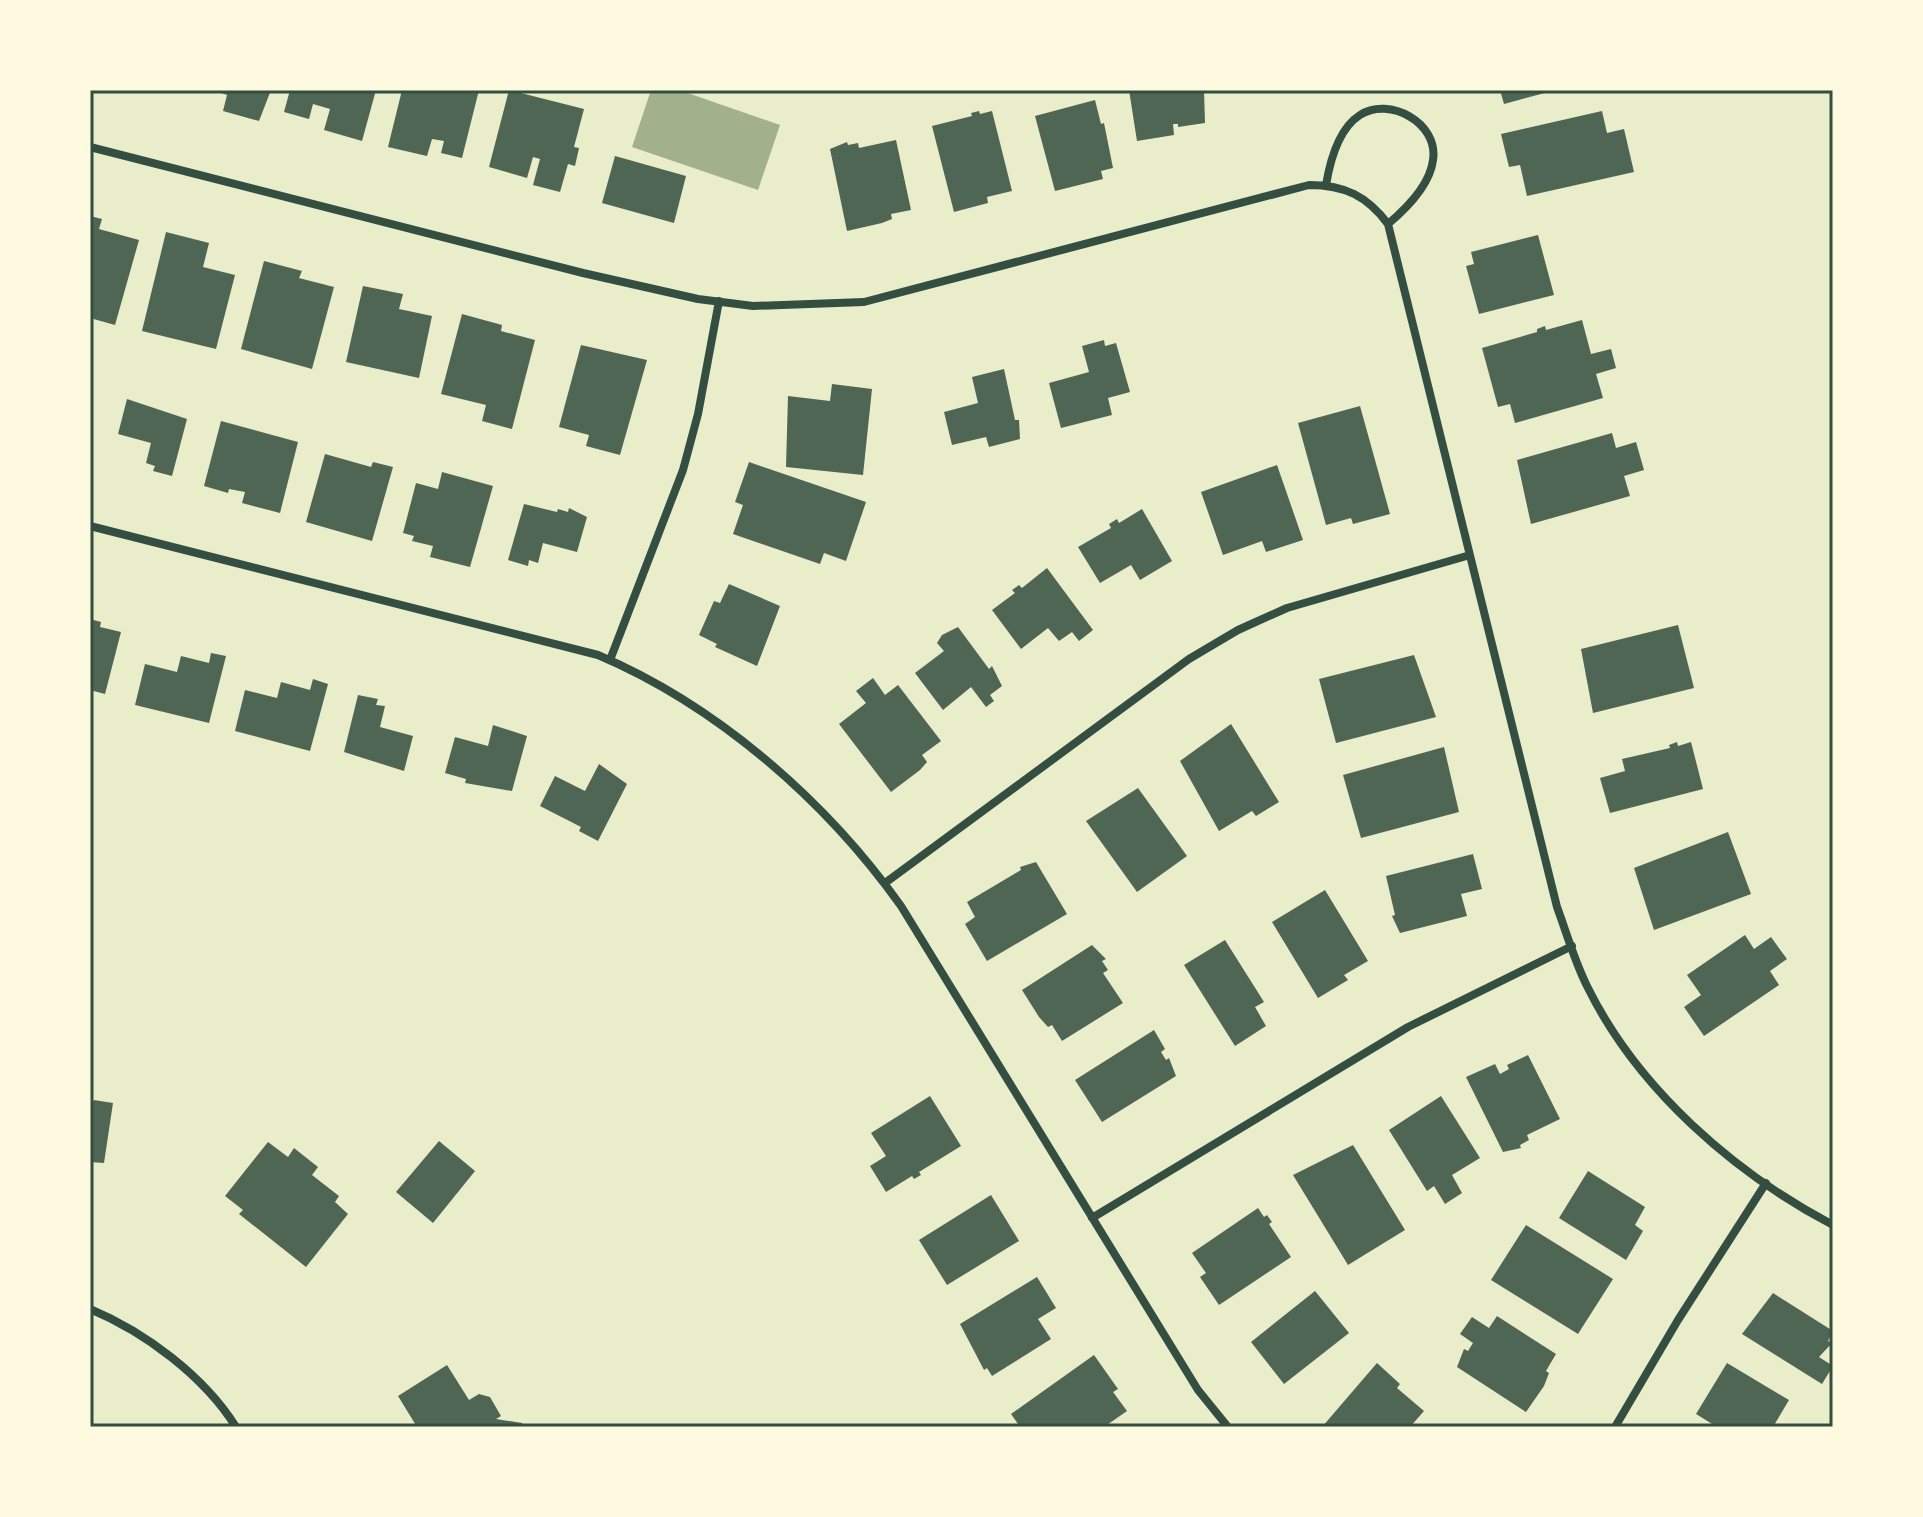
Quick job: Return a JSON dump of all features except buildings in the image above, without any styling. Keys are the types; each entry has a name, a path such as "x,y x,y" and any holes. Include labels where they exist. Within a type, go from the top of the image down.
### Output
{"street":[{"path":"1326,185 1337,143 1359,115 1375,108 1396,109 1415,120 1430,138 1434,158 1413,200 1388,224"},
{"path":"90,147 583,273 753,306 864,302 1309,185 1326,185 1359,194 1388,224 1557,907 1588,988 1638,1063 1678,1110 1725,1153 1833,1225"},
{"path":"610,660 683,470 698,414 719,301"},
{"path":"90,526 610,660 725,728 827,819 885,883 1198,1390 1228,1427"},
{"path":"885,883 1189,659 1238,630 1287,608 1470,555"},
{"path":"1092,1218 1408,1027 1572,946"},
{"path":"1615,1427 1678,1320 1766,1183"},
{"path":"90,1309 111,1318 172,1358 225,1409 236,1427"}],"shaded area":[{"path":"651,90 679,90 780,125 758,190 632,147"}]}
